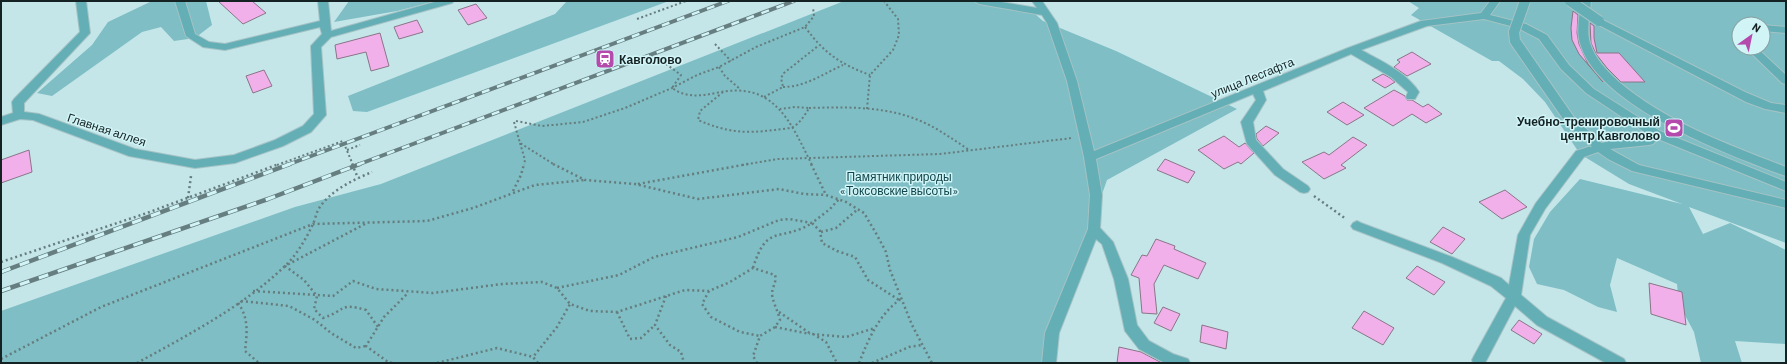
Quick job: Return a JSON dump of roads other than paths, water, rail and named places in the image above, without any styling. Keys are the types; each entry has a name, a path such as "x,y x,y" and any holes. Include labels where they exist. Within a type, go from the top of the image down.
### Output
{"street":[{"path":"19,115 18,102 84,33 82,1"},
{"path":"180,1 191,36 206,45 225,47 325,23"},
{"path":"323,1 327,35 449,1"},
{"path":"979,1 1046,13"},
{"path":"1037,1 1052,24 1072,81 1084,137 1090,157 1096,195 1094,229 1052,333 1049,363"},
{"path":"1495,1 1484,16 1522,26 1543,37 1565,67 1590,91 1656,134 1786,187"},
{"path":"1524,1 1514,32 1515,41 1572,123 1595,143 1612,156 1636,168 1762,197 1786,204"},
{"path":"1570,1 1600,21 1659,54 1743,96 1777,109 1786,109"},
{"path":"1586,1 1582,35 1586,49 1595,63 1622,91 1655,114 1676,126 1786,172"},
{"name":"улица Лесгафта","path":"1090,157 1352,50 1425,23 1484,16"},
{"path":"1771,29 1786,30"},
{"name":"Главная аллея","path":"1,121 19,115 36,118 133,153 195,164 235,159 279,143 307,129 320,115 316,46 327,35"},
{"path":"1352,50 1411,86 1414,92 1411,97"},
{"path":"1759,56 1786,81"},
{"path":"1257,90 1261,100 1247,122 1251,141 1279,172 1304,189"},
{"path":"1478,360 1514,296 1524,235 1540,206 1580,154 1618,143 1649,141 1656,134"},
{"path":"1357,226 1447,260 1496,282 1542,321 1619,363"},
{"path":"1094,229 1107,242 1116,265 1121,280 1130,327 1144,345 1168,358 1184,363"}],"railway":[{"path":"287,165 728,1"},
{"path":"357,165 794,1"},
{"path":"1,272 290,164"},
{"path":"1,291 268,199 360,164"}],"place":[{"name":"Кавголово","path":"605,59"},
{"name":"Учебно-тренировочный центр Кавголово","path":"1674,128"}],"park label":[{"name":"Памятник природы «Токсовские высоты»","path":"899,183"}]}
